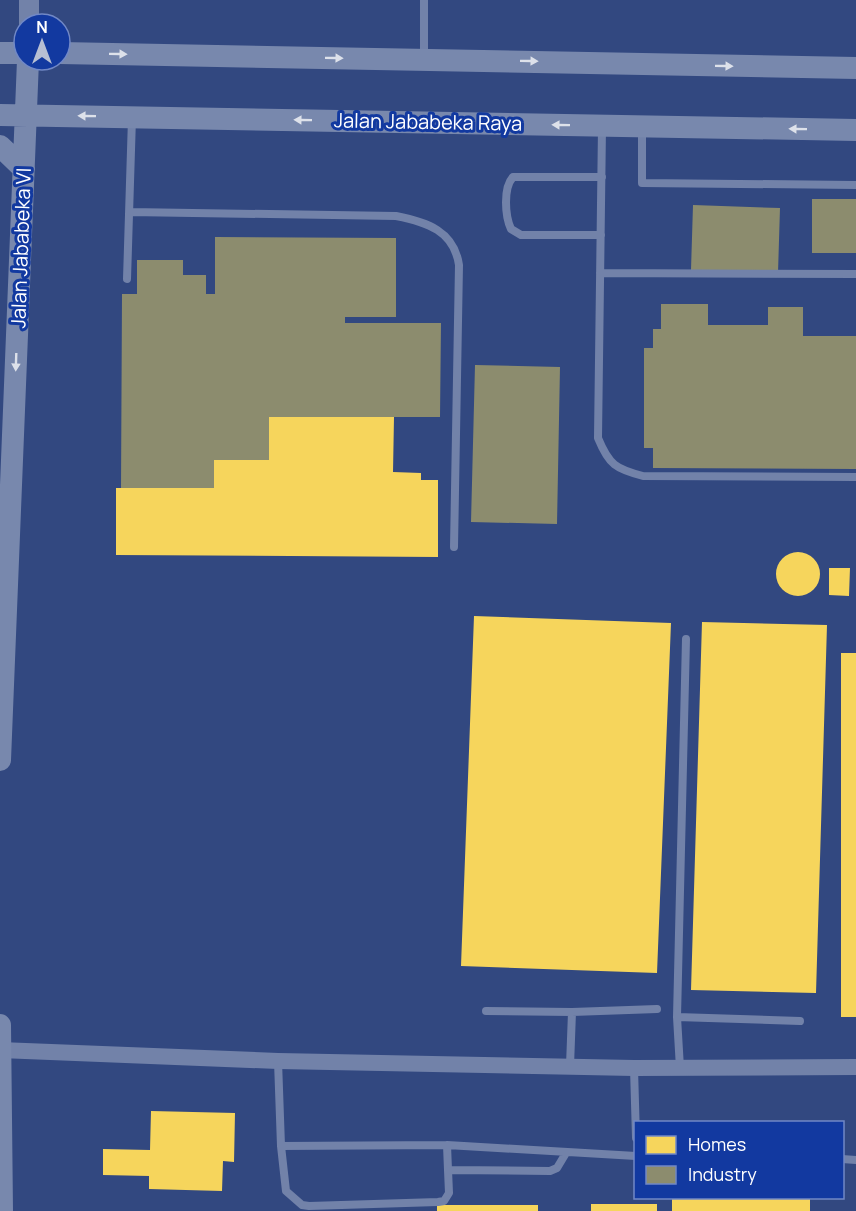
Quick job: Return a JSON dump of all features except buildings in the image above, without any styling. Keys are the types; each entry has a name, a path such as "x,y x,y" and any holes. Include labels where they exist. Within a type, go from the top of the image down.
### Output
{"main road":[{"path":"72,53 424,59 851,72"},
{"name":"Jalan Jababeka VI","path":"0,760 28,72"},
{"name":"Jalan Jababeka Raya","path":"0,115 847,130"},
{"path":"847,130 856,116"},
{"path":"0,146 24,169"},
{"path":"0,1025 2,1211"}],"street":[{"path":"1,1050 278,1061 634,1068 856,1067"}],"lane":[{"path":"424,0 424,59"},
{"path":"127,279 132,117"},
{"path":"602,126 598,438 605,456 618,470 643,476 856,477"},
{"path":"642,126 642,183 856,185"},
{"path":"601,235 521,235 511,229 507,213 508,184 513,177 602,177"},
{"path":"130,212 396,216 423,221 450,241 457,251 459,265 454,547"},
{"path":"600,273 856,274"},
{"path":"680,1068 677,1017 686,639"},
{"path":"486,1011 572,1012 657,1009"},
{"path":"570,1066 572,1012"},
{"path":"677,1017 800,1021"},
{"path":"278,1061 281,1146 286,1191 302,1205 444,1201 449,1193 447,1145"},
{"path":"634,1068 636,1121"},
{"path":"281,1146 447,1145 634,1156"},
{"path":"448,1170 550,1171 557,1168 566,1153"}]}
